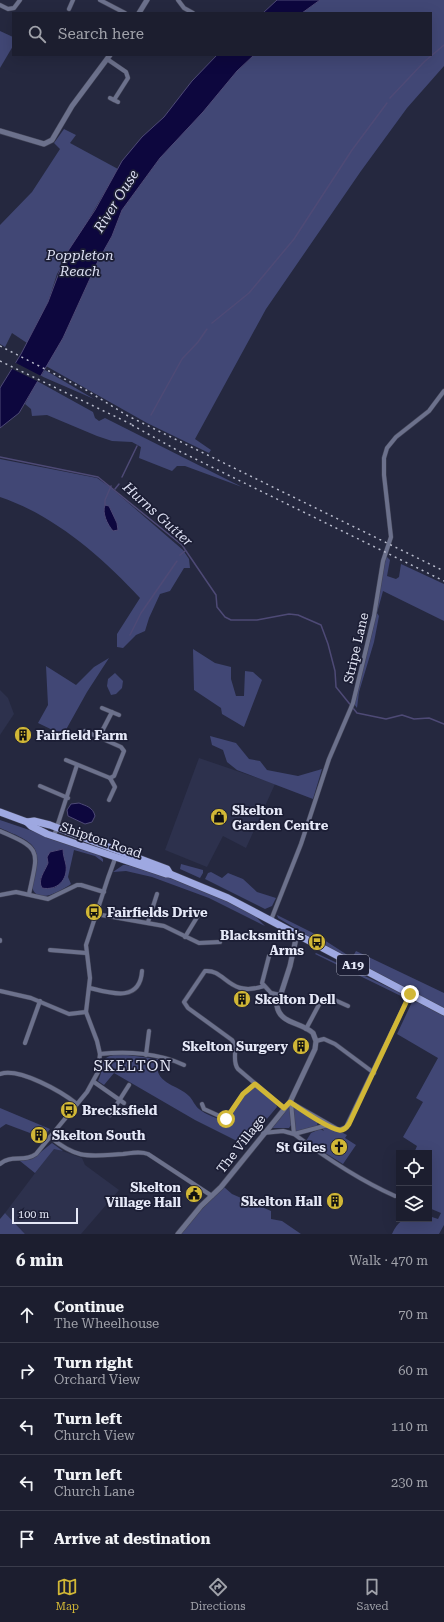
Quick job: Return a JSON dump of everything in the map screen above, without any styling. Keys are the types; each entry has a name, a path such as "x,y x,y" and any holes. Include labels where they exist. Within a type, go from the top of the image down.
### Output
{"highway":[{"name":"Shipton Road","path":"0,812 27,822 31,826 54,836 116,858 170,874"},
{"name":"Shipton Road","path":"27,822 34,820 119,850"},
{"name":"A19","path":"119,850 167,869 170,874 228,898 444,1012"}],"street":[{"path":"0,5 8,9 14,8 20,0"},
{"path":"69,10 73,0"},
{"path":"100,0 123,12"},
{"path":"140,12 147,0"},
{"path":"178,0 184,8 191,12"},
{"path":"0,131 44,144 52,140 72,106 108,57 126,72 128,78 114,100"},
{"name":"Stripe Lane","path":"271,920 330,759 353,705 374,616 383,561 391,537 384,475 384,458 387,448 396,437 429,411 444,391"},
{"path":"102,708 119,715"},
{"path":"100,737 112,712"},
{"path":"86,731 122,747 124,751 114,776 110,778"},
{"path":"66,760 110,778 115,787 109,800"},
{"path":"54,836 58,828 78,765"},
{"path":"40,786 68,798"},
{"path":"0,831 29,845 35,854 36,866 29,894"},
{"path":"0,1164 11,1158 29,1159 36,1154 94,1082 98,1072 100,1054 97,1041 86,1012 90,978 86,953 88,937 119,850"},
{"path":"0,895 16,892 48,899 77,885 104,892"},
{"path":"148,922 157,894"},
{"path":"96,914 148,922 170,928 185,937 203,944 220,942"},
{"path":"185,937 199,914"},
{"path":"297,934 288,972 277,1006 280,1016 313,1033 316,1041 324,1039 335,1044 374,1073"},
{"path":"50,950 86,953"},
{"path":"269,956 262,980 264,986 271,993 280,995"},
{"path":"90,988 114,993 132,992 140,984 142,972"},
{"path":"264,986 242,990 213,972 205,972 185,999 185,1004 188,1008 234,1043 235,1065 284,1108"},
{"path":"0,991 40,1001 65,1013 86,1012"},
{"path":"290,1102 328,1125 341,1130 349,1124 410,994"},
{"path":"306,1029 322,999 328,997 348,1006"},
{"path":"25,1043 40,1001"},
{"path":"146,1055 149,1030"},
{"name":"The Village","path":"179,1233 201,1206 212,1196 290,1102 311,1057 316,1041"},
{"path":"100,1054 125,1053 146,1055 169,1059 184,1065"},
{"path":"0,1074 12,1072 19,1074 64,1094 77,1104"},
{"path":"94,1082 121,1101"},
{"path":"202,1104 204,1109 226,1119 243,1094 255,1084"},
{"path":"110,1115 121,1101 129,1085"},
{"path":"290,1102 294,1134"},
{"path":"294,1134 328,1125"},
{"path":"263,1133 283,1131 294,1134 320,1153 367,1183 395,1196"},
{"path":"50,1137 69,1150 82,1156 139,1152 148,1154 212,1196"}],"shaded area":[{"path":"320,0 444,0 444,66 407,108 361,171 266,309 195,439 211,450 209,453 147,423 46,366 63,338 98,261 112,236 122,210 160,158 237,71 253,56 432,56 432,12 303,12"},
{"path":"0,31 12,37 12,48 0,68"},
{"path":"64,129 76,135 70,143 118,169 57,274 48,302 27,343 12,333 5,347 0,344 0,225 32,192 60,149 54,143"},
{"path":"45,370 94,399 41,376"},
{"path":"37,381 93,412 95,418 99,421 105,418 242,487 185,466 177,466 172,471 139,458 141,447 132,442 112,441 47,415 32,416 31,409 25,404"},
{"path":"0,459 97,478 110,487 183,550 189,559 190,568 184,568 170,591 160,594 145,631 136,635 123,648 117,647 117,634 140,598 110,567 58,526 20,505 0,497"},
{"path":"386,556 390,560 387,576 396,579 399,577 401,564 444,584 444,621 383,591 377,613 379,616 374,642 359,692 357,708 354,704 373,629"},
{"path":"193,649 215,663 231,667 231,679 236,696 244,696 245,671 253,672 262,680 244,727 222,714 221,708 194,690"},
{"path":"109,658 87,692 63,735 38,723 48,705 46,666 76,685 94,667"},
{"path":"115,673 123,681 122,688 116,694 111,695 107,686 108,679"},
{"path":"0,690 8,698 14,714 0,735"},
{"path":"210,736 236,743 249,759 260,761 267,770 298,776 322,769 313,799 237,770 227,762 223,750 212,745"},
{"name":"Skelton Garden Centre","path":"199,758 275,784 246,848 223,836 207,867 165,850"},
{"path":"0,820 97,853 103,859 103,862 95,856 74,850 68,877 71,884 56,893 44,896 39,895 35,893 32,887 37,862 34,848 22,838 0,828","holes":["62,849 65,866 64,876 59,884 54,888 40,880 48,863 50,852"]},
{"path":"181,864 203,870 203,873 200,878 180,869"},
{"path":"123,865 133,866 169,877 232,902 247,910 265,926 209,898 152,877 126,871 113,872"},
{"path":"211,872 222,878 228,873 243,879 257,892 276,898 272,906 265,909 205,879 208,873"},
{"path":"277,915 315,934 352,958 356,951 444,993 444,1009 332,950 278,918"},
{"path":"316,953 403,994 405,998 315,954"},
{"path":"412,1002 419,1002 444,1016 444,1225 439,1234 392,1234 400,1222 432,1222 432,1217 438,1219 441,1213 432,1209 432,1150 415,1150 417,1146 403,1137 423,1102 416,1098 438,1058 397,1034"},
{"path":"120,1054 158,1059 157,1067 162,1079 189,1096 196,1106 202,1111 217,1118 228,1120 248,1091 256,1086 275,1101 277,1107 245,1145 195,1120 114,1073 104,1085 98,1081 105,1059 113,1055"},
{"path":"290,1105 291,1125 289,1128 269,1128"},
{"path":"292,1106 318,1121 317,1126 297,1132 294,1129"},
{"path":"0,1108 50,1129 45,1136 39,1133 37,1135 41,1138 40,1139 30,1133 6,1124 0,1128"},
{"path":"329,1126 347,1135 345,1138 356,1145 343,1164 306,1141 311,1133 320,1129 324,1131 322,1128"},
{"path":"52,1143 63,1151 54,1149 35,1173 20,1161 32,1159"},
{"path":"54,1148 82,1158 85,1165 119,1190 81,1234 25,1234 5,1213"},
{"path":"224,1187 232,1194 271,1211 271,1219 282,1221 301,1234 181,1234 200,1211"},
{"path":"5,1213 25,1234 0,1234 0,1219"}],"water":[{"path":"277,0 320,0 303,12 264,12"},
{"name":"Poppleton Reach","path":"216,56 253,56 237,71 203,112 160,158 122,210 112,236 98,261 63,338 19,413 0,428 0,388 21,354 48,302 66,254 95,210 122,161 142,137 164,117 192,81"},
{"path":"105,505 109,506 117,523 118,530 113,531 107,522 104,511"},
{"path":"79,803 89,807 93,811 95,816 92,822 85,824 68,816 67,810 71,804"},
{"path":"63,849 66,870 63,880 57,886 52,888 42,888 40,882 48,863 47,857 50,852"}],"pier":[{"path":"14,362 43,377 39,382 10,368"}],"waterway":[{"path":"432,55 444,45"},
{"path":"390,98 431,56"},
{"path":"212,323 249,293 294,239 352,150 387,103"},
{"path":"151,415 182,359 198,342 207,329"},
{"path":"122,477 137,446"},
{"name":"Hurns Gutter","path":"0,457 98,477 182,545 216,595 217,607 225,617 231,620 257,620 289,614 298,615 321,625 335,671 336,687 357,713 386,719 402,715 414,719 429,718 444,724"},
{"name":"Hurns Gutter","path":"115,489 119,484"},
{"path":"105,505 105,500 111,486"},
{"path":"180,555 185,551"},
{"path":"130,635 141,613 177,561"}],"railway":[{"path":"0,346 86,390 128,416 444,571"},
{"path":"0,361 135,426"},
{"path":"132,425 175,449 444,581"}],"place":[{"name":"Fairfield Farm","path":"23,735"},
{"name":"Skelton Garden Centre","path":"219,817"},
{"name":"Fairfields Drive","path":"94,912"},
{"name":"Blacksmith's Arms","path":"317,942"},
{"name":"Skelton Dell","path":"242,999"},
{"name":"Skelton Surgery","path":"301,1046"},
{"name":"Brecksfield","path":"69,1110"},
{"name":"Skelton South","path":"39,1135"},
{"name":"St Giles","path":"339,1147"},
{"name":"Skelton Village Hall","path":"194,1194"},
{"name":"Skelton Hall","path":"335,1201"}],"district":[{"name":"SKELTON","path":"133,1066"}],"route":[{"path":"226,1119 243,1094 255,1084 284,1108 290,1102 328,1125 339,1130 344,1129 349,1124 374,1073 410,994"}],"water label":[{"name":"River Ouse","path":"116,201"}]}
